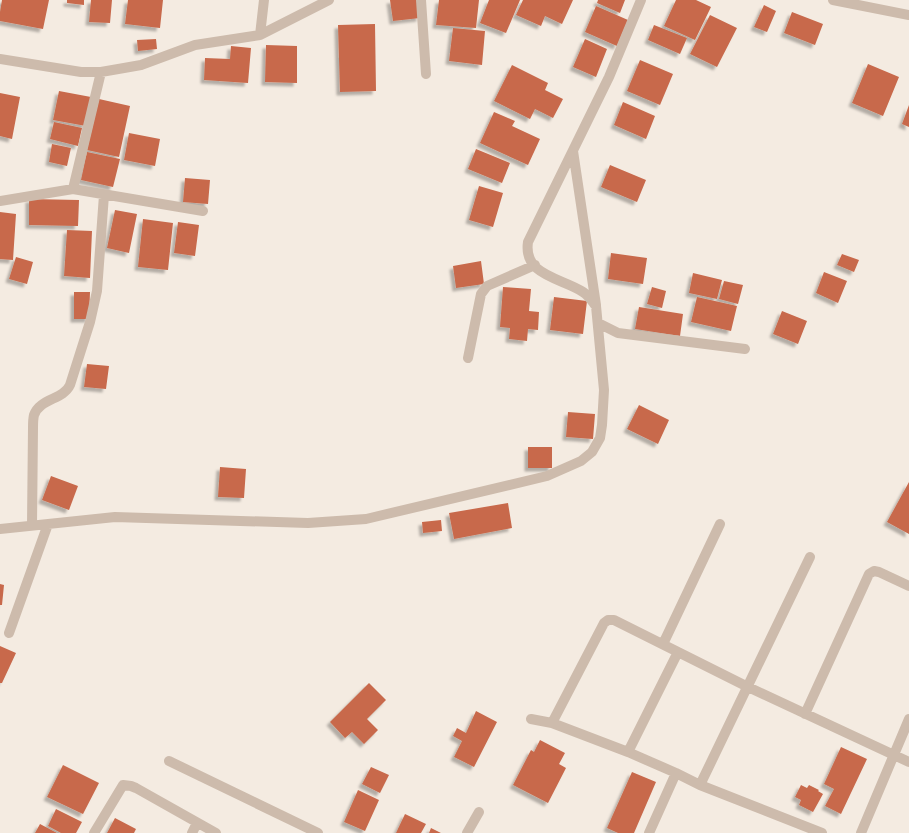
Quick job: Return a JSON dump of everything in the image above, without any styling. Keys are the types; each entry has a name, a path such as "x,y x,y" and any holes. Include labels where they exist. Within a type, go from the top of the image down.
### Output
{"street":[{"path":"260,35 264,0"},
{"path":"0,59 82,72 101,72 140,65 195,45 260,35 329,0"},
{"path":"421,0 426,74"},
{"path":"596,306 583,292 542,273 529,258 527,249 528,242 609,77 641,0"},
{"path":"833,0 909,14"},
{"path":"73,189 101,72"},
{"path":"0,529 115,517 308,523 366,519 546,476 581,461 592,452 600,438 604,390 596,306 573,151"},
{"path":"0,201 73,189 202,211"},
{"path":"32,525 34,415 42,404 64,393 70,385 90,322 97,291 104,195"},
{"path":"468,358 481,294 487,286 535,265"},
{"path":"598,323 618,333 745,349"},
{"path":"9,633 48,524"},
{"path":"663,644 720,524"},
{"path":"700,785 810,557"},
{"path":"805,714 869,574 879,572 909,586"},
{"path":"552,723 604,623 608,620 614,620 748,687 909,762"},
{"path":"628,752 678,652"},
{"path":"531,719 552,723 628,752 700,785 822,833"},
{"path":"861,833 909,719"},
{"path":"169,761 318,833"},
{"path":"648,833 676,773"},
{"path":"94,833 122,785 136,788 216,833"},
{"path":"467,833 478,812"},
{"path":"192,833 197,823"}],"building":[{"path":"2,0 49,0 43,29 0,21"},
{"path":"67,0 84,0 84,5 67,3"},
{"path":"91,0 112,0 110,23 89,22"},
{"path":"128,0 163,0 160,28 125,24"},
{"path":"390,0 418,0 420,18 393,21"},
{"path":"439,0 479,0 476,28 436,25"},
{"path":"489,0 520,0 506,33 480,23"},
{"path":"523,0 573,0 562,24 545,16 541,26 516,15"},
{"path":"598,0 625,0 620,13 597,3"},
{"path":"676,0 696,0 711,7 695,40 664,26"},
{"path":"764,5 776,11 767,32 754,27"},
{"path":"596,6 628,20 617,46 585,32"},
{"path":"792,12 823,24 815,45 784,33"},
{"path":"710,15 737,28 717,67 690,54"},
{"path":"375,24 376,91 340,92 338,25"},
{"path":"654,25 687,38 680,54 648,40"},
{"path":"453,28 485,31 482,65 449,61"},
{"path":"156,39 157,49 138,51 137,40"},
{"path":"585,39 607,49 596,77 573,67"},
{"path":"266,45 297,46 297,83 265,82"},
{"path":"231,46 251,48 248,83 204,80 205,58 230,59"},
{"path":"640,60 673,74 660,105 627,91"},
{"path":"868,64 899,77 883,116 852,103"},
{"path":"512,65 548,83 545,90 563,99 553,118 535,109 530,119 494,101"},
{"path":"59,91 91,97 86,126 53,120"},
{"path":"0,93 20,97 12,139 0,136"},
{"path":"99,99 130,106 119,157 87,150"},
{"path":"623,102 655,116 646,139 614,125"},
{"path":"909,105 909,127 902,124"},
{"path":"494,112 515,121 512,126 540,139 528,165 480,143"},
{"path":"54,122 82,128 78,146 50,139"},
{"path":"129,133 160,139 155,166 124,160"},
{"path":"52,144 71,148 67,166 49,162"},
{"path":"476,149 510,163 502,183 468,169"},
{"path":"87,152 120,159 113,187 81,180"},
{"path":"610,165 646,180 637,202 601,187"},
{"path":"185,178 210,180 208,204 183,202"},
{"path":"479,186 503,193 493,227 469,220"},
{"path":"29,199 79,200 78,226 29,225"},
{"path":"115,210 137,214 129,253 107,248"},
{"path":"0,212 16,214 13,260 0,259"},
{"path":"143,219 173,223 168,270 138,267"},
{"path":"178,222 199,225 195,256 174,253"},
{"path":"67,230 92,231 90,278 64,276"},
{"path":"611,253 647,258 643,284 608,279"},
{"path":"842,254 859,260 854,272 837,265"},
{"path":"16,257 33,262 27,284 9,279"},
{"path":"481,261 484,284 456,288 453,266"},
{"path":"824,272 847,281 838,303 816,293"},
{"path":"693,273 722,280 717,299 689,293"},
{"path":"724,281 743,285 738,304 719,299"},
{"path":"503,287 531,289 529,311 539,312 538,330 528,329 527,341 509,339 510,328 500,327"},
{"path":"652,287 666,291 662,308 647,304"},
{"path":"74,292 90,292 89,319 74,319"},
{"path":"554,297 587,301 583,334 550,330"},
{"path":"697,297 737,306 731,331 691,322"},
{"path":"639,307 683,314 680,336 635,329"},
{"path":"782,311 807,321 798,344 773,334"},
{"path":"87,364 109,366 106,389 84,387"},
{"path":"639,405 669,420 658,444 627,429"},
{"path":"568,412 595,414 593,439 566,437"},
{"path":"528,447 552,447 552,468 528,468"},
{"path":"220,467 246,469 244,498 218,497"},
{"path":"51,476 78,486 69,510 42,500"},
{"path":"909,482 909,534 887,522"},
{"path":"508,503 512,528 454,539 449,513"},
{"path":"441,520 442,531 423,533 422,522"},
{"path":"0,584 4,585 2,605 0,605"},
{"path":"0,646 16,653 2,683 0,683"},
{"path":"369,683 386,700 367,719 378,730 364,744 352,732 345,738 330,722"},
{"path":"476,711 497,722 474,767 454,757 462,741 453,736 457,728 466,733"},
{"path":"540,740 565,753 559,764 566,768 548,803 513,785 531,750 534,752"},
{"path":"841,747 867,759 841,814 825,806 834,789 824,784"},
{"path":"63,765 99,783 83,814 47,797"},
{"path":"371,767 389,775 380,793 362,784"},
{"path":"632,772 656,782 634,833 618,833 607,828"},
{"path":"801,785 807,788 809,785 819,790 818,791 823,794 813,812 799,805 801,800 795,797"},
{"path":"358,790 379,800 365,831 344,822"},
{"path":"56,809 82,822 76,833 61,833 48,826"},
{"path":"405,814 426,824 421,833 396,833"},
{"path":"115,818 136,829 134,833 107,833"},
{"path":"40,824 57,833 35,833"},
{"path":"431,828 441,833 429,833"}]}
